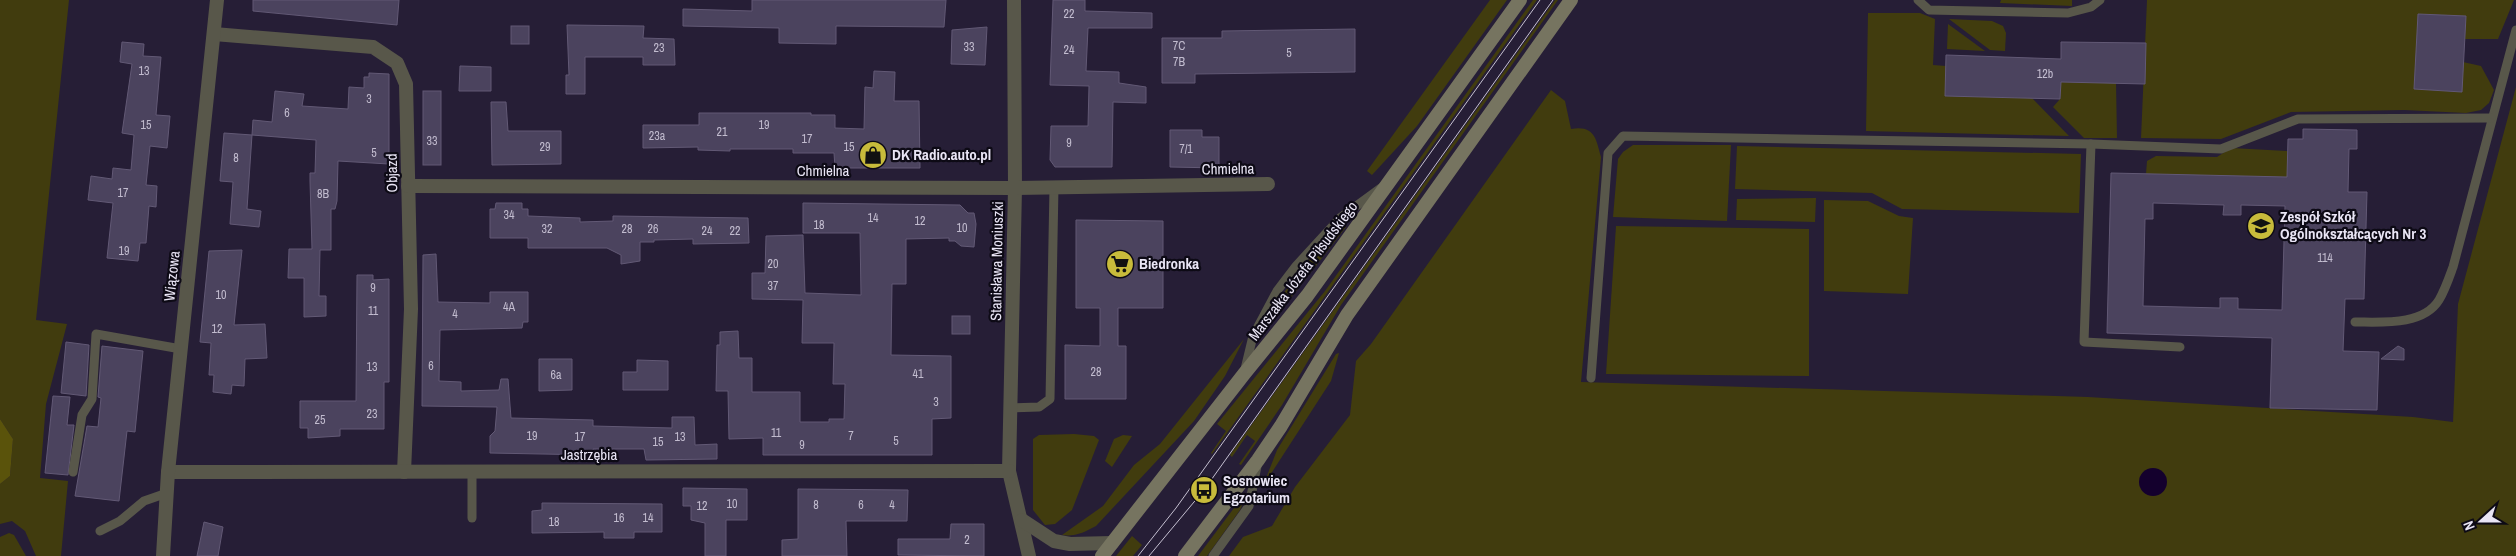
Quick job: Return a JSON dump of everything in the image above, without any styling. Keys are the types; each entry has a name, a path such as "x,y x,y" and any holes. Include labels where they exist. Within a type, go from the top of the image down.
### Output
{"main road":[{"name":"Marszałka Józefa Piłsudskiego","path":"1102,556 1307,296 1520,0"},
{"path":"1185,556 1258,460 1281,426 1347,315 1571,0"}],"street":[{"name":"Wiązowa","path":"163,556 168,472 217,0"},
{"name":"Stanisława Moniuszki","path":"1014,0 1015,188 1009,471 1030,556"},
{"name":"Objazd","path":"214,34 373,47 397,63 406,84 411,309 404,472"},
{"name":"Chmielna","path":"408,186 1054,188 1268,184"},
{"name":"Jastrzębia","path":"168,472 1009,471"},
{"path":"1022,520 1054,541 1070,544 1112,543"}],"lane":[{"path":"1918,0 1929,10 2068,13 2091,7 2100,0"},
{"path":"2355,322 2393,322 2418,316 2436,305 2440,299 2453,267 2491,118 2516,30"},
{"path":"1591,378 1608,153 1624,136 2091,144 2220,149 2298,119 2491,118"},
{"path":"2091,144 2084,342 2180,347"},
{"path":"1244,374 1253,336 1277,291 1296,266 1340,218 1391,180"},
{"path":"1011,408 1039,407 1050,399 1054,188"},
{"path":"73,472 82,415 92,399 96,334 181,349"},
{"path":"1214,556 1249,506 1258,460"},
{"path":"472,472 472,518"},
{"path":"100,531 120,521 144,501 167,493"},
{"path":"1098,556 1112,543"}],"shaded area":[{"path":"0,0 69,0 36,320 67,324 46,404 40,478 68,481 61,556 36,556 25,531 12,521 0,524 0,484 10,476 13,439 0,419"},
{"path":"1490,0 1507,0 1417,126 1372,175 1367,171"},
{"path":"1533,0 1537,0 1212,454 1226,431 1217,424 1325,291"},
{"path":"1555,0 1558,0 1341,305 1282,405 1241,465 1239,464 1255,441 1247,435 1232,457 1230,455"},
{"path":"2001,0 2072,0 2072,6 2000,3"},
{"path":"2147,0 2514,0 2498,39 2465,39 2466,16 2418,14 2414,89 2461,92 2463,62 2481,66 2494,90 2489,103 2481,110 2466,113 2404,110 2291,112 2221,139 2141,138"},
{"path":"1868,13 1920,13 1935,19 1933,65 1946,66 1945,96 2032,98 2069,136 1866,131"},
{"path":"1949,19 1992,21 2003,26 2006,33 2005,51 1990,50"},
{"path":"1948,24 1985,51 1947,49"},
{"path":"2061,82 2116,83 2117,138 2084,138 2053,107 2060,99"},
{"path":"2516,87 2516,556 1229,556 1243,537 1272,526 1295,487 1350,415 1356,361 1371,344 1551,90 1565,101 1571,129 1585,129 1593,134 1601,157 1581,382 2088,397 2413,417 2453,422 2458,304"},
{"path":"1633,145 1731,145 1727,221 1613,217 1618,159 1623,152"},
{"path":"1737,146 2081,154 2079,213 1902,209 1872,193 1735,189"},
{"path":"2231,148 2287,151 2287,177 2146,174 2147,161 2156,156 2217,157"},
{"path":"1816,198 1815,222 1736,220 1737,199"},
{"path":"1824,200 1868,201 1899,216 1913,218 1908,294 1824,291"},
{"path":"1341,223 1346,227 1266,330 1261,332 1260,330 1287,288"},
{"path":"1616,226 1809,229 1809,376 1606,374"},
{"path":"1244,339 1225,376 1194,421 1096,526 1076,535 1062,535 1103,506 1134,465 1160,444"},
{"path":"1339,353 1331,381 1263,486 1277,450 1336,354"},
{"path":"0,419 13,439 10,476 0,484"},
{"path":"1074,434 1094,436 1099,440 1072,510 1055,524 1045,525 1033,510 1033,439 1039,435"},
{"path":"1123,435 1132,436 1112,467 1105,461 1114,439"},
{"path":"2153,468 2163,472 2167,482 2163,492 2153,496 2143,492 2139,482 2143,472"},
{"path":"1240,500 1244,501 1240,510 1207,556 1198,556"},
{"path":"9,533 14,535 26,556 0,556 0,537"},
{"path":"1132,536 1142,545 1133,556 1116,556"}],"building":[{"path":"253,0 399,0 397,25 253,11"},
{"path":"752,0 946,0 944,27 836,26 836,44 779,43 779,28 683,26 683,9 752,11"},
{"path":"1053,0 1085,0 1085,11 1152,13 1152,28 1088,28 1086,71 1119,72 1119,83 1146,87 1146,103 1113,102 1112,167 1055,167 1050,160 1051,126 1088,126 1089,86 1050,85"},
{"path":"2418,14 2466,16 2462,92 2414,89"},
{"path":"567,25 644,26 643,38 674,39 675,65 643,65 643,57 585,57 585,94 566,94 566,75 569,75"},
{"path":"511,26 529,26 529,44 511,44"},
{"path":"987,27 985,65 951,64 952,30"},
{"path":"1355,29 1355,72 1195,74 1195,83 1162,83 1162,38 1222,38 1222,31"},
{"path":"122,42 144,44 143,56 161,57 156,115 170,116 167,148 150,146 146,185 157,186 156,207 149,206 146,243 140,243 138,261 107,258 113,203 88,200 91,176 112,179 113,168 131,170 134,135 122,133 132,64 120,62"},
{"path":"2061,42 2146,43 2145,84 2061,82 2060,99 1945,96 1946,55 2061,59"},
{"path":"460,66 491,67 491,91 459,91"},
{"path":"874,71 895,72 894,101 919,101 920,168 835,168 834,153 793,153 793,149 730,149 730,151 698,150 698,147 643,148 643,125 699,125 699,113 811,113 811,115 835,115 835,128 864,129 865,87 873,88"},
{"path":"369,73 389,74 389,164 338,161 337,201 335,209 331,209 331,250 320,250 319,296 326,296 326,316 304,317 304,278 288,278 289,249 312,249 310,173 315,173 316,140 252,135 253,120 272,122 275,91 304,94 302,106 348,109 349,87 364,88 364,77 369,77"},
{"path":"423,91 441,91 441,165 423,165"},
{"path":"491,102 506,102 508,131 561,131 561,164 492,165"},
{"path":"2303,129 2357,130 2357,149 2349,149 2348,192 2367,192 2364,299 2345,299 2343,351 2379,352 2377,410 2270,408 2272,338 2107,333 2111,173 2287,177 2288,139 2303,139","holes":["2153,203 2224,205 2223,215 2241,215 2241,205 2285,206 2282,310 2238,309 2238,298 2220,298 2220,308 2143,306 2145,219 2153,219"]},
{"path":"1170,130 1202,130 1202,137 1219,137 1219,168 1170,167"},
{"path":"224,133 252,135 247,209 261,211 259,227 230,224 233,182 220,181"},
{"path":"496,203 522,203 522,209 528,209 528,216 580,218 580,222 613,221 613,216 748,218 749,243 693,244 693,239 640,242 640,261 621,264 621,255 607,248 528,248 528,238 490,238 490,209 495,209"},
{"path":"803,203 960,205 968,213 974,213 976,224 974,247 961,246 955,241 949,241 949,238 906,239 906,284 892,284 891,355 951,356 951,418 932,419 932,455 763,455 763,438 729,439 728,391 716,391 717,345 720,345 720,332 738,331 739,358 752,358 752,392 800,392 800,422 829,422 829,419 844,419 845,384 833,384 834,343 802,343 803,300 752,299 752,273 765,273 766,236 803,235 805,293 861,295 860,233 803,233"},
{"name":"Biedronka","path":"1076,220 1163,221 1163,308 1118,308 1118,346 1126,346 1126,399 1065,399 1065,345 1100,346 1100,308 1076,308"},
{"path":"242,250 234,325 265,324 267,358 245,359 244,386 232,385 231,394 213,392 214,375 209,375 211,343 200,342 209,251"},
{"path":"436,254 438,302 490,303 490,292 528,292 528,322 523,322 522,328 440,330 439,381 461,382 461,391 499,390 501,379 508,379 511,418 593,420 593,426 672,428 672,417 694,417 695,445 717,444 717,459 646,460 644,449 593,449 593,455 490,453 490,436 495,431 497,407 422,406 423,255"},
{"path":"357,275 373,275 373,280 389,279 389,382 384,382 384,429 340,429 340,436 308,438 308,428 300,428 300,401 356,401"},
{"path":"952,316 970,316 970,334 952,334"},
{"path":"66,342 89,345 86,396 61,393"},
{"path":"102,346 143,351 135,432 127,431 119,501 75,496 87,426 98,427 101,398 98,397"},
{"path":"2398,346 2404,349 2404,360 2381,359"},
{"path":"539,359 572,359 572,390 539,391"},
{"path":"637,360 668,361 668,390 623,390 623,372 637,372"},
{"path":"53,396 70,397 67,425 74,425 68,475 45,473"},
{"path":"683,488 747,489 747,520 726,520 726,556 705,556 705,523 691,520 691,506 683,506"},
{"path":"798,489 908,490 907,521 846,521 847,556 782,556 782,540 798,539"},
{"path":"542,503 662,504 662,532 634,532 634,538 604,538 604,532 532,533 532,511 542,510"},
{"path":"204,522 223,527 218,556 197,556"},
{"path":"951,524 984,524 984,556 898,555 898,539 950,539"}],"tram line":[{"path":"1138,556 1176,508 1540,0"},
{"path":"1149,556 1204,490 1553,0"}],"place":[{"name":"DK Radio.auto.pl","path":"873,155"},
{"name":"Zespół Szkół Ogólnokształcących Nr 3","path":"2261,226"},
{"name":"Biedronka","path":"1120,264"},
{"name":"Sosnowiec Egzotarium","path":"1204,490"}]}
